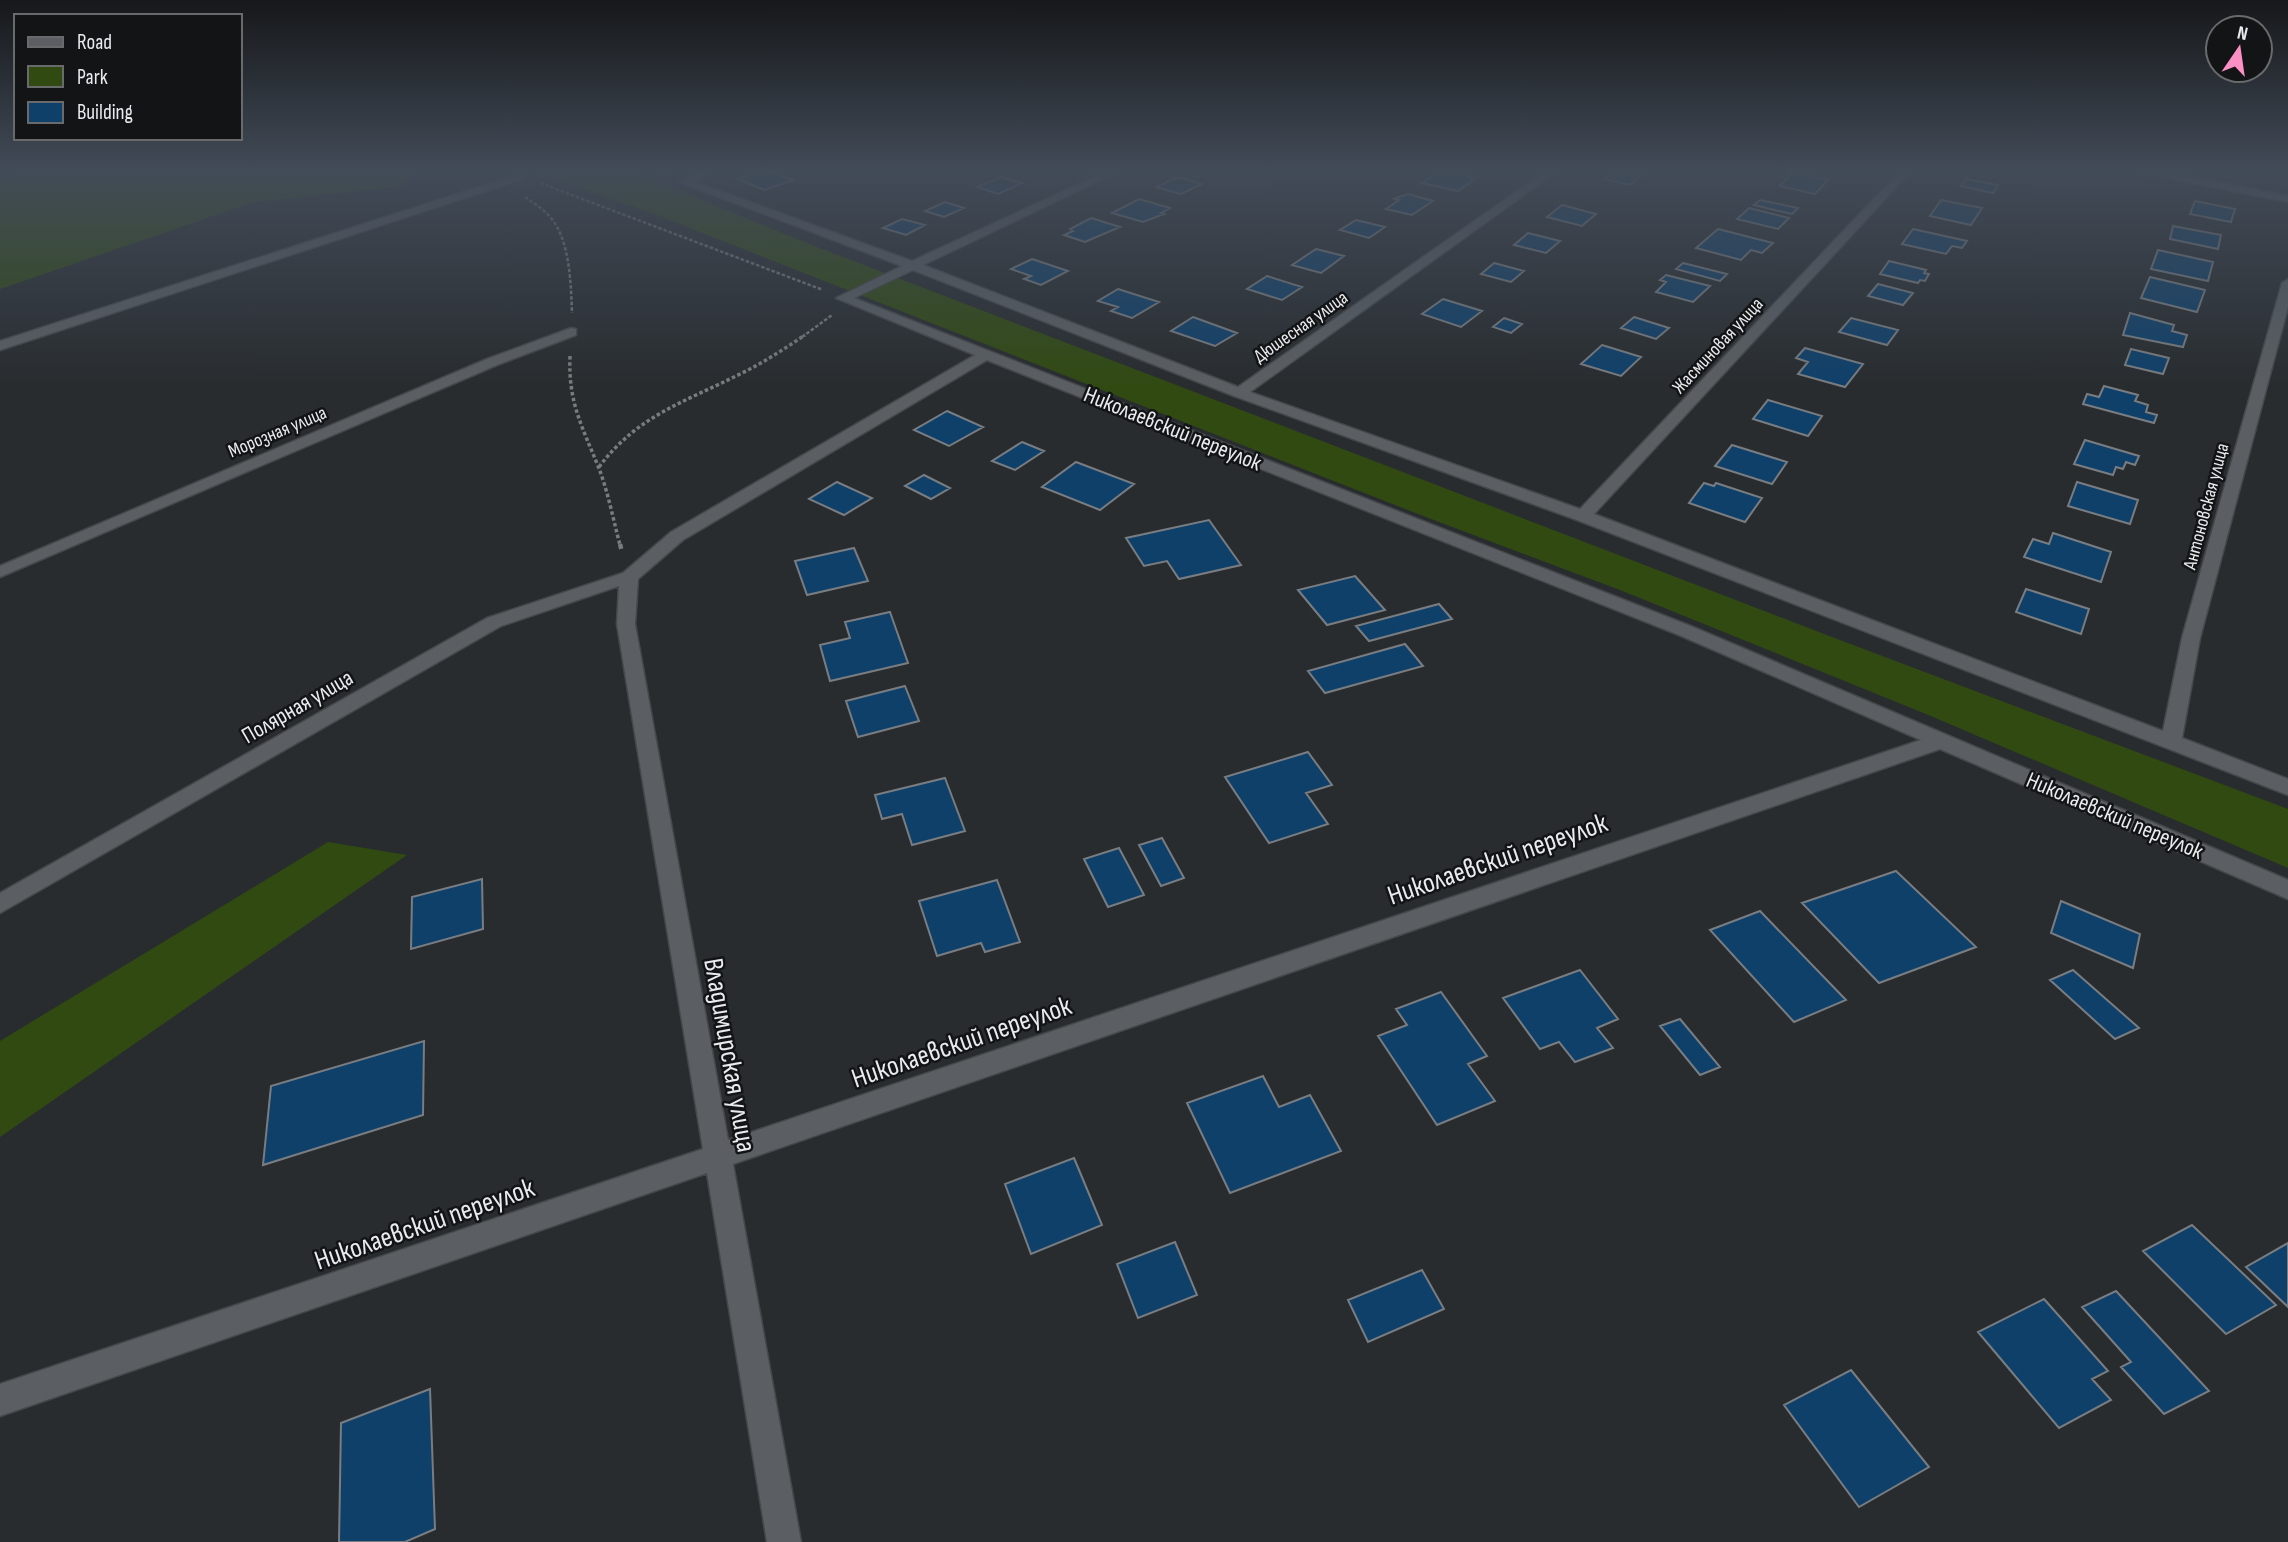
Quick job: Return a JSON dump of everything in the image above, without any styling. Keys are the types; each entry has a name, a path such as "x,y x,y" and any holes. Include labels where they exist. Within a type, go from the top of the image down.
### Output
{"street":[{"path":"0,346 319,242"},
{"path":"848,242 1239,393 1583,516 2288,787"},
{"path":"843,298 965,242"},
{"name":"Дюшесная улица","path":"1239,393 1452,242"},
{"name":"Жасминовая улица","path":"1583,516 1840,242"},
{"name":"Антоновская улица","path":"2171,743 2191,638 2288,283"},
{"name":"Николаевский переулок","path":"843,298 1686,631 2288,890"},
{"name":"Морозная улица","path":"0,572 479,368 571,332"},
{"path":"629,577 677,536 987,354"},
{"name":"Полярная улица","path":"0,904 494,622 629,577"},
{"name":"Владимирская улица","path":"629,577 626,624 784,1542"},
{"name":"Николаевский переулок","path":"0,1400 1941,741"}],"path":[{"path":"561,242 572,296 569,378 578,422 599,468 629,577"},
{"path":"599,468 612,446 661,409 740,374 798,342 836,313 843,298 702,242"}],"green space":[{"path":"0,242 137,242 0,289"},
{"path":"725,242 805,242 1832,637 2288,809 2288,868 1926,714 1620,590 1418,514"},
{"path":"328,842 407,855 0,1137 0,1041"}],"building":[{"path":"1518,242 1559,242 1546,253 1514,245"},
{"path":"1703,242 1773,243 1762,253 1751,250 1741,260 1696,248"},
{"path":"1966,242 1962,248 1952,246 1946,254 1902,244"},
{"path":"2184,242 2220,242 2218,249"},
{"path":"1316,249 1344,256 1321,273 1292,265"},
{"path":"2158,250 2213,262 2208,281 2151,269"},
{"path":"1032,259 1068,271 1041,285 1024,279 1031,276 1011,269"},
{"path":"1889,261 1926,270 1924,273 1929,274 1925,281 1920,280 1918,283 1880,274"},
{"path":"1494,263 1524,271 1511,282 1481,274"},
{"path":"1683,263 1727,274 1720,281 1676,269"},
{"path":"1666,275 1710,286 1693,302 1656,292 1666,282 1660,280"},
{"path":"1267,276 1302,287 1282,300 1247,289"},
{"path":"2150,277 2205,290 2197,312 2141,298"},
{"path":"1878,284 1913,293 1903,305 1868,296"},
{"path":"1118,289 1159,302 1132,318 1111,311 1118,307 1098,301"},
{"path":"1443,299 1482,311 1461,327 1422,314"},
{"path":"2130,313 2174,325 2172,331 2187,335 2183,347 2123,335"},
{"path":"1193,317 1237,333 1215,346 1171,331"},
{"path":"1634,317 1669,328 1656,339 1621,328"},
{"path":"1504,318 1522,324 1511,333 1493,327"},
{"path":"1851,318 1898,330 1887,345 1839,332"},
{"path":"1602,345 1641,357 1621,376 1581,364"},
{"path":"1805,348 1863,364 1845,387 1798,374 1808,362 1796,358"},
{"path":"2131,349 2169,358 2163,374 2125,365"},
{"path":"2104,386 2138,395 2135,401 2148,405 2146,412 2157,415 2154,423 2083,404 2087,394 2099,397"},
{"path":"1768,400 1822,416 1808,436 1753,419"},
{"path":"947,411 983,427 949,446 914,430"},
{"path":"2085,440 2139,456 2135,465 2126,462 2123,469 2116,467 2113,475 2074,464"},
{"path":"1022,442 1044,451 1015,470 992,461"},
{"path":"1732,445 1787,462 1772,484 1715,466"},
{"path":"1076,462 1134,484 1100,510 1042,487"},
{"path":"924,475 950,488 931,499 905,486"},
{"path":"837,482 872,498 844,515 809,499"},
{"path":"2077,482 2138,500 2130,524 2068,506"},
{"path":"1704,483 1714,486 1716,483 1762,498 1745,522 1689,503"},
{"path":"1209,520 1241,565 1179,579 1167,561 1144,566 1126,538"},
{"path":"2053,533 2111,552 2101,582 2024,557 2033,539 2049,544"},
{"path":"854,548 868,581 807,595 795,561"},
{"path":"1355,576 1385,610 1327,625 1298,590"},
{"path":"2026,589 2089,609 2081,634 2016,612"},
{"path":"1439,604 1452,619 1369,641 1356,626"},
{"path":"890,612 908,663 830,681 820,645 850,638 845,622"},
{"path":"1405,644 1423,666 1325,693 1308,671"},
{"path":"905,686 919,721 858,737 846,701"},
{"path":"1308,752 1332,785 1306,793 1328,824 1269,843 1225,777"},
{"path":"945,778 965,831 912,845 902,814 882,819 875,795"},
{"path":"1162,838 1184,878 1161,886 1139,845"},
{"path":"1119,848 1144,895 1108,907 1084,859"},
{"path":"1896,871 1976,947 1879,983 1802,903"},
{"path":"482,879 483,929 411,949 412,897"},
{"path":"997,880 1020,942 985,952 981,943 937,956 919,901"},
{"path":"2061,901 2140,934 2133,968 2051,933"},
{"path":"1760,911 1846,1000 1794,1022 1710,930"},
{"path":"1580,970 1618,1019 1597,1028 1613,1048 1575,1062 1559,1042 1540,1049 1503,998"},
{"path":"2073,970 2139,1028 2115,1039 2050,980"},
{"path":"1441,992 1487,1056 1468,1064 1495,1101 1437,1125 1378,1036 1407,1025 1396,1009"},
{"path":"1680,1019 1720,1067 1700,1075 1660,1026"},
{"path":"424,1041 423,1115 263,1165 271,1086"},
{"path":"1263,1076 1279,1107 1310,1095 1341,1151 1230,1193 1187,1103"},
{"path":"1074,1158 1102,1225 1031,1254 1005,1184"},
{"path":"2192,1225 2276,1305 2226,1334 2143,1251"},
{"path":"1175,1242 1197,1295 1138,1318 1117,1264"},
{"path":"2288,1243 2288,1307 2246,1267"},
{"path":"1422,1270 1444,1309 1368,1342 1348,1300"},
{"path":"2116,1291 2209,1391 2164,1414 2121,1367 2131,1362 2082,1307"},
{"path":"2044,1299 2108,1371 2092,1379 2111,1400 2059,1428 1978,1332"},
{"path":"1851,1370 1929,1467 1859,1507 1784,1405"},
{"path":"430,1389 435,1529 405,1542 339,1542 341,1423"}]}
